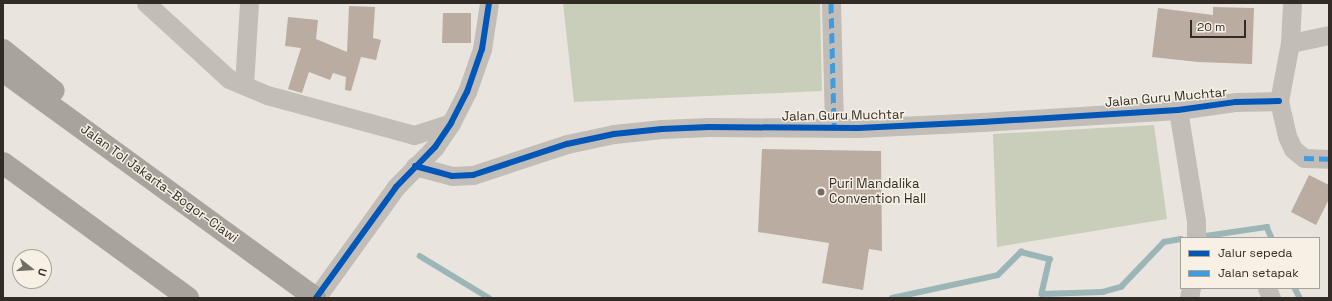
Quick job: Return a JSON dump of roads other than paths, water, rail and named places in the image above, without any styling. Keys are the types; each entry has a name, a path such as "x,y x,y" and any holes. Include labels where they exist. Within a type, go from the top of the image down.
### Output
{"highway":[{"path":"3,50 82,113 160,184"},
{"name":"Jalan Tol Jakarta–Bogor–Ciawi","path":"3,71 316,298"},
{"path":"3,163 188,298"},
{"path":"3,170 44,193"}],"street":[{"path":"146,3 229,79 244,85 267,94 414,135 451,123"},
{"path":"244,85 249,3"},
{"path":"316,298 396,187 435,147 451,123 467,92 482,49 489,3"},
{"path":"831,3 834,128"},
{"path":"1292,3 1290,43 1279,102 1287,136 1293,150 1304,158 1329,159"},
{"path":"1290,43 1329,35"},
{"name":"Jalan Guru Muchtar","path":"415,166 452,176 473,175 567,144 614,134 662,129 834,128 1178,110 1236,102 1279,102"},
{"path":"1178,110 1196,230"}],"waterway":[{"path":"1199,237 1267,227 1272,237"},
{"path":"892,298 998,275 1021,252 1050,259 1042,294 1103,292 1121,287 1164,242 1180,239"},
{"path":"420,256 489,298"},
{"path":"1296,289 1300,298"}],"place":[{"name":"Puri Mandalika Convention Hall","path":"821,192"}]}
